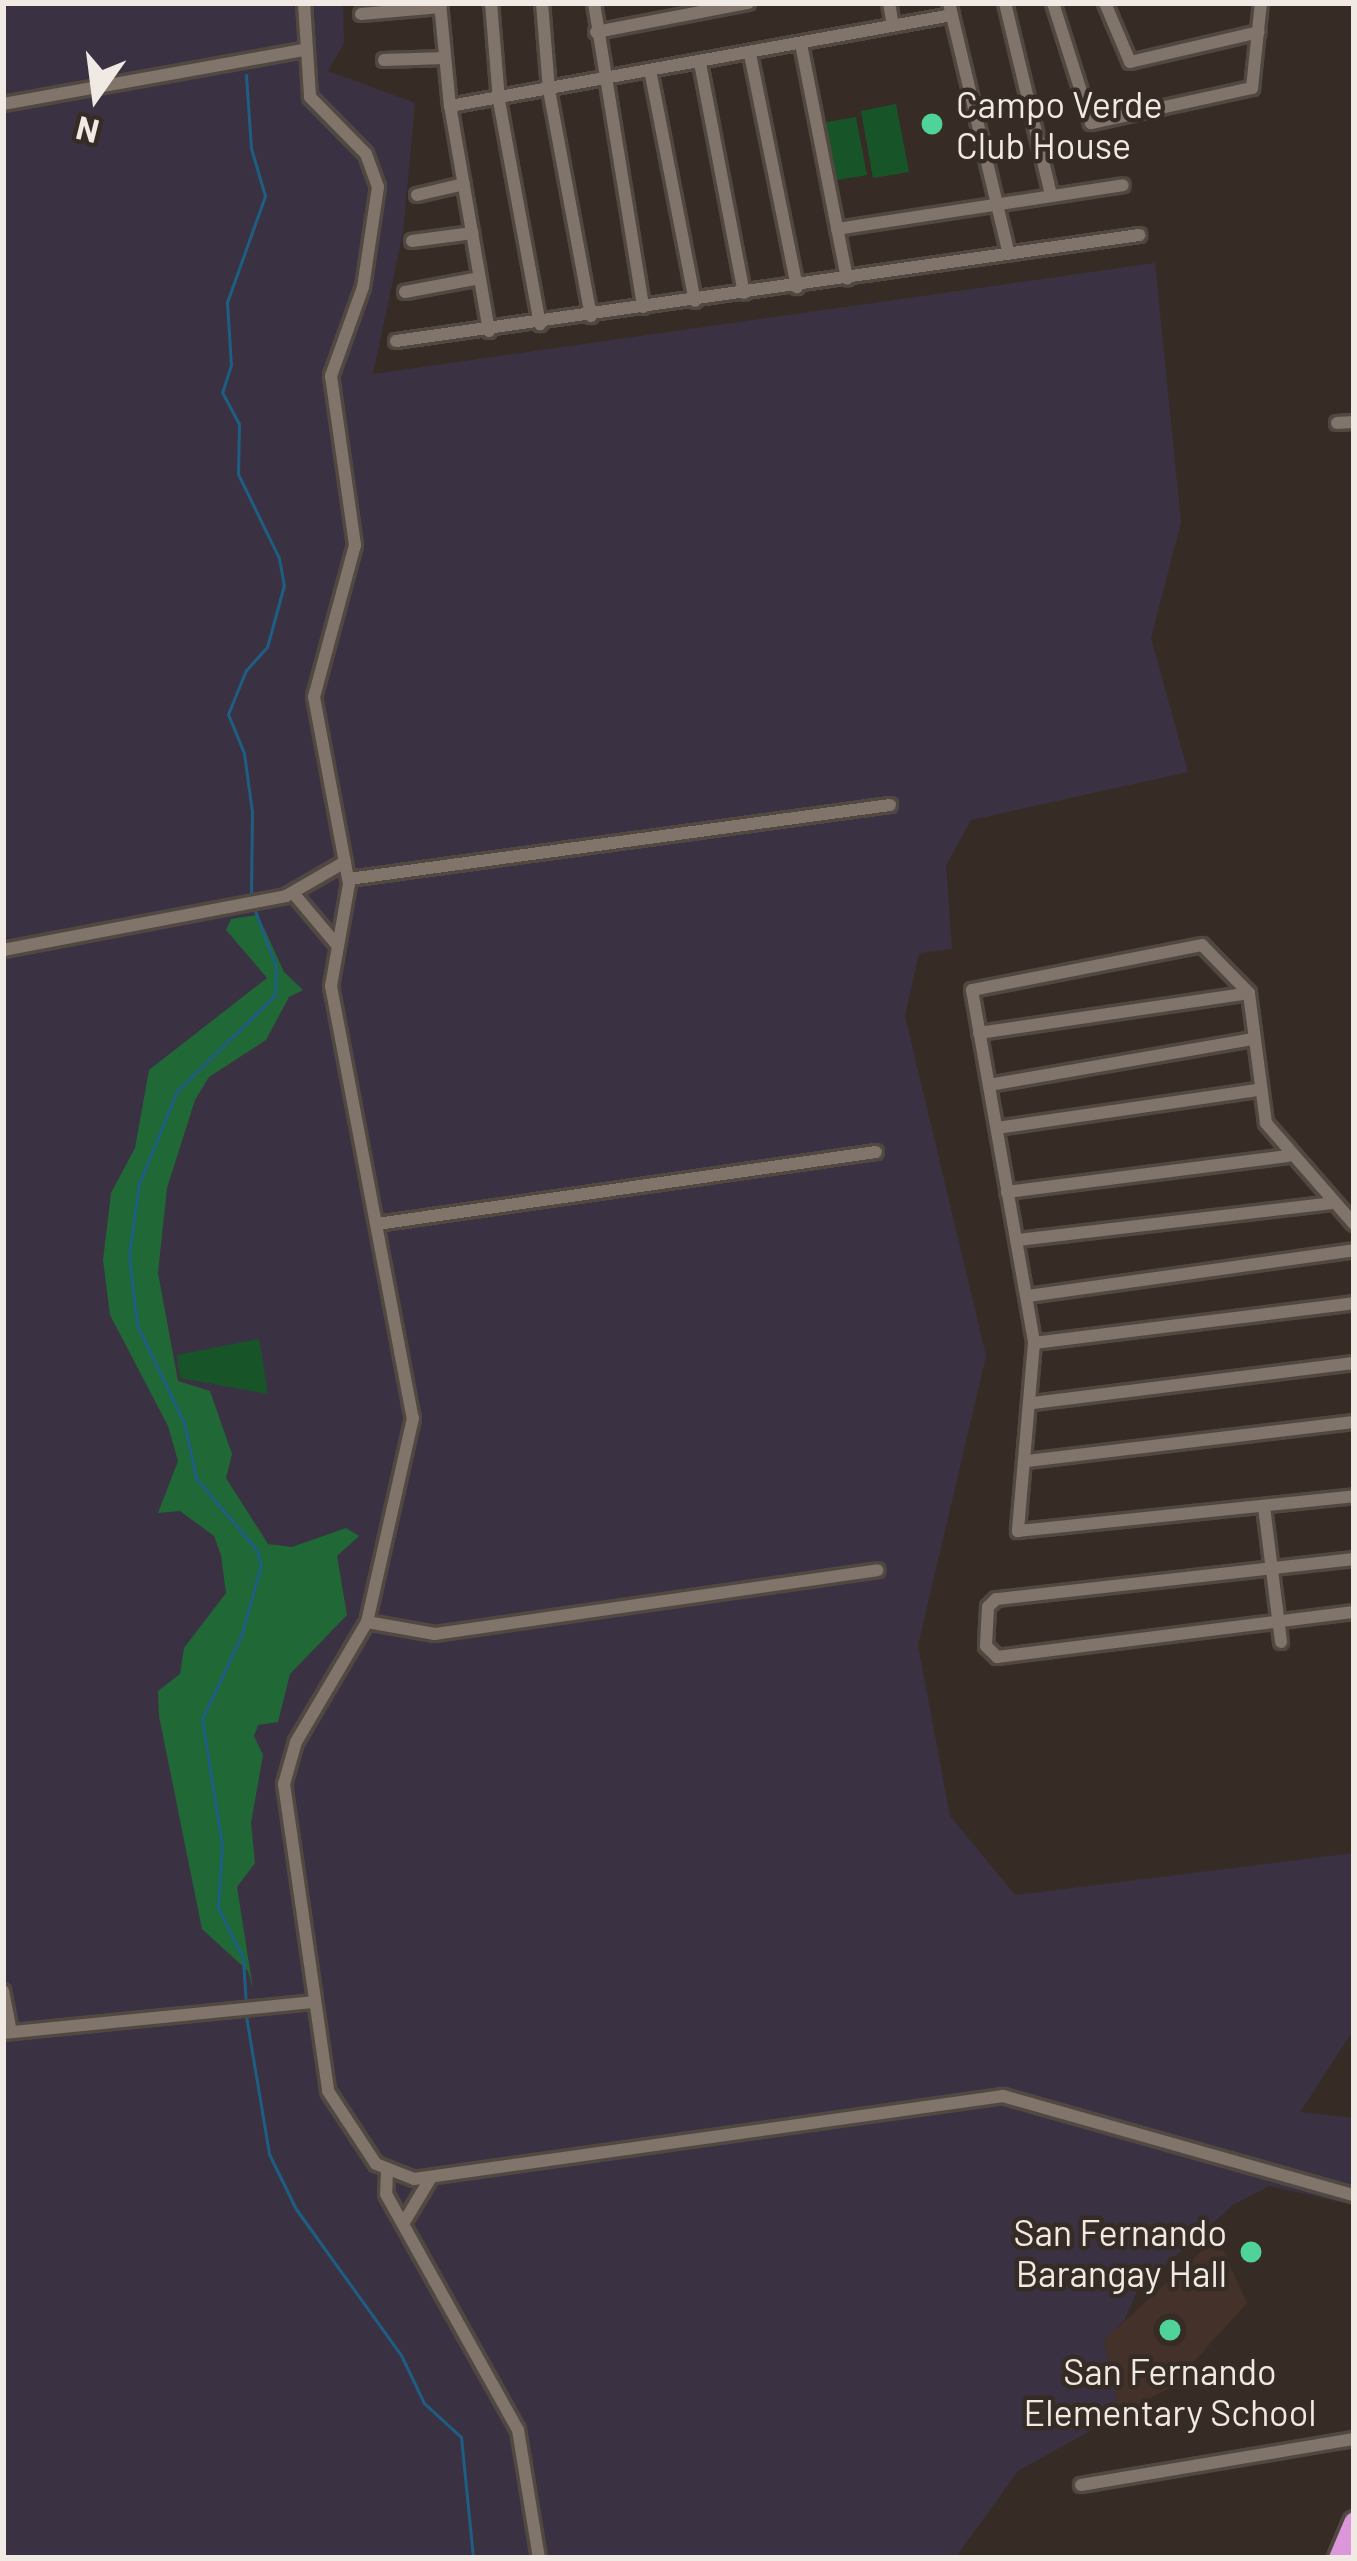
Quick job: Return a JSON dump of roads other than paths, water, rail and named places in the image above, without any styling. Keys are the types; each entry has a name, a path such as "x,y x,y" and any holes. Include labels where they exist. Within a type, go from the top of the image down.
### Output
{"highway":[{"path":"1339,2558 1354,2522"}],"street":[{"path":"304,3 304,50 315,107 362,149 379,187 363,287 331,376 355,545 314,690 349,879 331,986 413,1426 367,1622 285,1775 312,2002 328,2091 387,2171 430,2179 1003,2096 1354,2195"},
{"path":"491,3 499,101 540,324"},
{"path":"542,3 549,90 591,316"},
{"path":"594,3 603,82 643,308"},
{"path":"596,32 748,3"},
{"path":"889,3 893,26"},
{"path":"1006,3 1051,194"},
{"path":"1053,3 1091,123 1247,91 1261,3"},
{"path":"1105,3 1130,62 1259,32"},
{"path":"361,14 440,5 450,106 489,331"},
{"path":"450,106 651,75 893,26 951,9 1002,205 1009,254"},
{"path":"801,44 847,279"},
{"path":"3,104 304,50"},
{"path":"750,54 797,287"},
{"path":"384,60 445,58"},
{"path":"700,63 744,293"},
{"path":"651,75 695,301"},
{"path":"417,195 464,184"},
{"path":"837,229 1123,185"},
{"path":"412,241 472,232"},
{"path":"396,341 1139,236"},
{"path":"405,292 480,278"},
{"path":"1336,423 1354,422"},
{"path":"349,879 890,805"},
{"path":"3,950 294,893 345,862"},
{"path":"294,893 337,945"},
{"path":"1354,1224 1288,1156 1257,1090 1249,993 1202,945 979,984 971,994 1034,1342 1027,1461 1013,1524 1024,1533 1354,1496"},
{"path":"979,1033 1249,993"},
{"path":"988,1085 1252,1039"},
{"path":"997,1128 1257,1090"},
{"path":"377,1224 876,1152"},
{"path":"1007,1192 1288,1156"},
{"path":"1018,1240 1334,1203"},
{"path":"1028,1296 1354,1250"},
{"path":"1034,1342 1354,1303"},
{"path":"1033,1403 1354,1363"},
{"path":"1027,1461 1354,1422"},
{"path":"1264,1507 1281,1642"},
{"path":"1354,1559 996,1599 988,1606 986,1646 997,1658 1354,1612"},
{"path":"367,1622 435,1634 878,1570"},
{"path":"3,1991 7,2033 312,2002"},
{"path":"387,2171 384,2189 518,2430 538,2558"},
{"path":"403,2224 430,2179"},
{"path":"1081,2485 1354,2439"}],"waterway":[{"path":"246,75 251,148 265,196 227,302 231,365 222,392 239,424 238,474 279,558 284,585 267,647 246,670 228,714 244,753 252,812 251,899"},
{"path":"246,2006 243,1958 218,1908 222,1846 202,1719 241,1636 261,1565 256,1549 196,1478 184,1423 137,1325 129,1255 139,1184 177,1091 275,995 276,967 254,908"},
{"path":"246,2016 269,2154 296,2209 401,2355 424,2403 461,2437 473,2558"}],"place":[{"name":"Campo Verde Club House","path":"932,124"},
{"name":"San Fernando Barangay Hall","path":"1251,2252"},
{"name":"San Fernando Elementary School","path":"1170,2330"}]}
